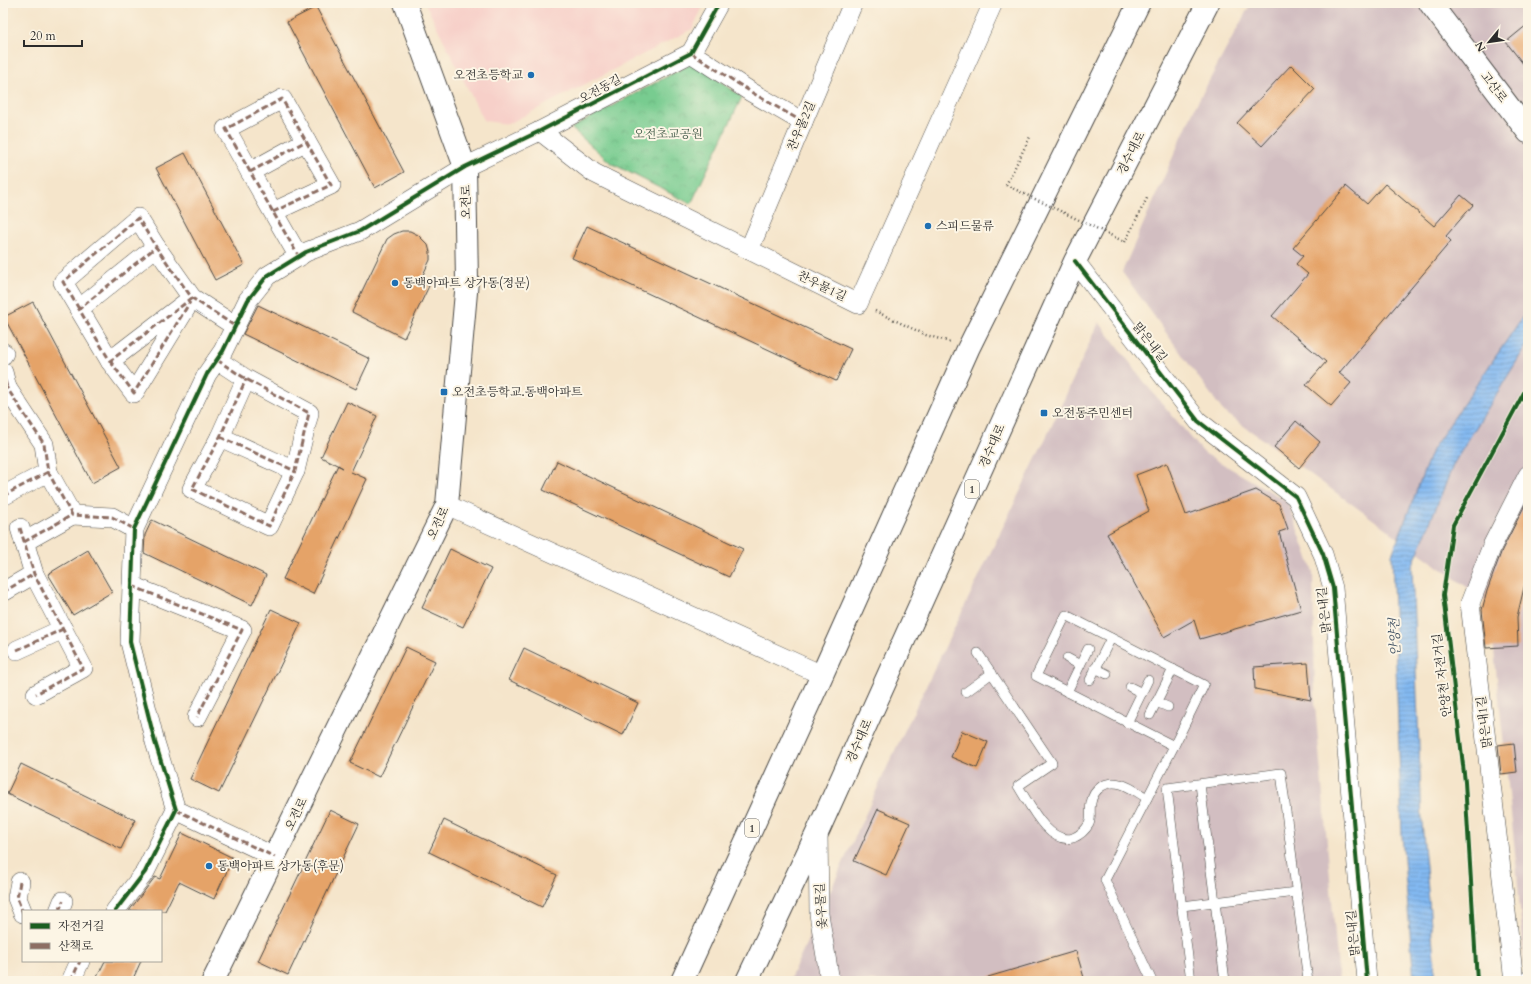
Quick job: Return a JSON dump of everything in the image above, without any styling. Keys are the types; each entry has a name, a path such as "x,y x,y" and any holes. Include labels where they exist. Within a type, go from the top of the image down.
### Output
{"main road":[{"name":"오전로","path":"213,981 447,505 467,281 465,167 404,3"},
{"name":"1","path":"682,981 822,675 968,349 1139,3"},
{"name":"경수대로","path":"746,981 818,831 1075,261 1208,3"},
{"name":"고산로","path":"1430,3 1528,132"}],"street":[{"path":"719,3 691,52 751,92 803,122"},
{"name":"찬우물2길","path":"749,250 853,3"},
{"name":"찬우물1길","path":"540,131 594,173 858,304 993,3"},
{"name":"오전동길","path":"134,529 207,374 223,351 248,300 267,276 306,252 360,231 465,167 540,131 691,52"},
{"path":"273,212 331,185 282,99 226,129 250,172 273,212 299,257"},
{"path":"250,172 306,141"},
{"path":"192,298 134,393 110,361 63,282 138,218 156,247 192,298 235,326"},
{"path":"79,309 156,247"},
{"name":"맑은내길","path":"1075,261 1198,421 1296,497 1324,554 1333,588 1367,981"},
{"path":"110,361 192,298"},
{"path":"217,360 246,379 308,413 295,471 270,526 192,488 220,437 246,379"},
{"path":"4,383 44,444 48,472 72,514"},
{"path":"220,437 295,471"},
{"path":"3,496 48,472"},
{"name":"맑은내1길","path":"1514,981 1470,603 1492,546 1528,475"},
{"path":"447,505 822,675"},
{"path":"36,694 83,668 34,574 22,535 72,514 112,517 134,529 130,642 155,742 176,810 145,872 116,910"},
{"path":"3,592 34,574"},
{"path":"132,586 242,630 197,716"},
{"path":"18,650 63,629"},
{"path":"176,810 274,857"},
{"name":"옻우물길","path":"818,831 820,914 830,981"},
{"path":"20,882 17,898 22,910"},
{"path":"71,981 80,962"}],"lane":[{"path":"1152,981 1105,880 1174,746 1204,685 1066,615 1036,676 1174,746"},
{"path":"1090,680 1111,638"},
{"path":"1067,692 1088,649"},
{"path":"978,653 1052,763 1018,786 1048,830 1058,837 1069,839 1084,832 1090,823 1090,804 1093,794 1098,788 1107,783 1122,783 1147,798"},
{"path":"1066,658 1080,665"},
{"path":"1095,668 1107,674"},
{"path":"1150,715 1173,669"},
{"path":"966,692 992,673"},
{"path":"1127,723 1148,680"},
{"path":"1130,687 1142,693"},
{"path":"1156,702 1168,707"},
{"path":"1191,981 1167,788 1281,773 1308,981"},
{"path":"1200,784 1225,981"},
{"path":"1182,906 1296,892"},
{"path":"1523,981 1528,973"}],"path":[{"path":"1031,135 1006,185 1125,242 1147,198"},
{"path":"858,304 926,335 968,349"}],"shaded area":[{"name":"오전초등학교","path":"425,3 705,3 692,29 508,124 484,121"},
{"path":"1251,3 1528,3 1528,981 1526,981 1516,861 1489,603 1223,411 1122,272 1195,107"},
{"path":"1099,322 1149,388 1204,453 1288,502 1313,572 1315,705 1339,981 789,981 888,765 1056,417"}],"green space":[{"name":"오전초교공원","path":"694,62 742,97 691,204 611,163 571,128"}],"water":[{"path":"1528,309 1528,343 1454,463 1412,567 1422,822 1436,981 1414,981 1402,836 1392,555 1432,450"}],"building":[{"path":"316,7 404,172 375,188 287,22"},
{"path":"1528,24 1528,70 1506,42"},
{"path":"1291,65 1315,89 1262,146 1237,123"},
{"path":"185,153 244,265 215,280 156,168"},
{"path":"1385,184 1434,226 1461,195 1473,205 1446,236 1451,241 1339,373 1351,383 1331,406 1306,385 1326,362 1272,316 1308,274 1296,264 1303,256 1293,248 1346,186 1367,204"},
{"path":"587,226 851,349 836,381 572,258"},
{"name":"동백아파트 상가동(정문)","path":"402,231 410,231 418,235 428,245 430,252 430,260 420,281 429,286 404,338 352,312 387,239"},
{"path":"33,302 121,467 92,483 4,317"},
{"path":"258,305 370,359 356,389 243,334"},
{"path":"347,402 377,416 351,472 367,479 313,594 283,579 338,465 321,457"},
{"path":"1296,421 1320,442 1299,468 1274,447"},
{"path":"557,461 743,549 729,577 543,490"},
{"path":"1167,463 1186,515 1256,490 1279,504 1288,529 1279,532 1301,610 1200,639 1194,620 1164,637 1107,534 1149,511 1136,475"},
{"path":"1528,499 1528,571 1517,617 1518,646 1486,648 1482,610 1487,591 1502,550"},
{"path":"152,520 266,575 252,605 144,553 145,535"},
{"path":"450,549 491,569 463,627 422,608"},
{"path":"88,550 112,592 73,615 48,574"},
{"path":"271,609 301,623 219,793 190,779"},
{"path":"406,647 435,661 379,777 350,763"},
{"path":"524,648 638,703 623,735 509,680"},
{"path":"1308,663 1311,700 1255,689 1254,667"},
{"path":"962,731 988,742 977,768 951,757"},
{"path":"1514,743 1517,772 1501,774 1498,745"},
{"path":"21,764 135,820 121,849 7,794"},
{"path":"878,809 910,823 886,875 854,861"},
{"path":"330,810 359,824 288,975 258,961"},
{"path":"444,820 557,875 542,907 429,852"},
{"path":"182,833 233,858 214,899 179,882 165,911 130,910 155,877 160,879"},
{"path":"1076,951 1085,981 988,981 988,977"},
{"path":"104,962 141,962 132,981 95,981"}],"marked path":[{"path":"691,53 751,92 803,122"},
{"path":"273,212 331,185 282,99 226,129 280,225 299,257"},
{"path":"250,172 306,141"},
{"path":"79,309 63,282 138,218 156,247"},
{"path":"192,298 110,361 79,309 156,247 192,298 235,326"},
{"path":"110,361 134,393 190,302"},
{"path":"217,360 246,379 309,413 295,471 269,526 192,489 220,437 246,379"},
{"path":"3,372 7,388"},
{"path":"3,390 7,388 44,444 48,472 72,515 112,517 134,529"},
{"path":"220,437 295,471"},
{"path":"3,496 48,472"},
{"path":"24,542 72,515"},
{"path":"20,528 34,574 83,668 36,694"},
{"path":"3,592 34,574"},
{"path":"132,586 242,630 197,717"},
{"path":"17,650 63,629"},
{"path":"176,810 275,857"},
{"path":"20,882 17,898 22,910"},
{"path":"59,910 63,901"},
{"path":"71,981 80,962"}],"cycle path":[{"path":"116,910 145,872 176,810 155,742 130,642 134,529 207,374 223,351 248,300 267,276 306,252 360,231 465,167 540,131 691,53 719,3"},
{"path":"1075,261 1198,421 1296,497 1323,554 1333,588 1367,981"},
{"name":"안양천 자전거길","path":"1477,981 1465,782 1443,595 1453,525 1528,385"}],"place":[{"name":"오전초등학교","path":"531,75"},
{"name":"스피드물류","path":"928,226"},
{"name":"동백아파트 상가동(정문)","path":"395,283"},
{"name":"오전초등학교.동백아파트","path":"444,392"},
{"name":"오전동주민센터","path":"1044,413"},
{"name":"동백아파트 상가동(후문)","path":"209,866"}],"water label":[{"name":"안양천","path":"1394,637"}]}
